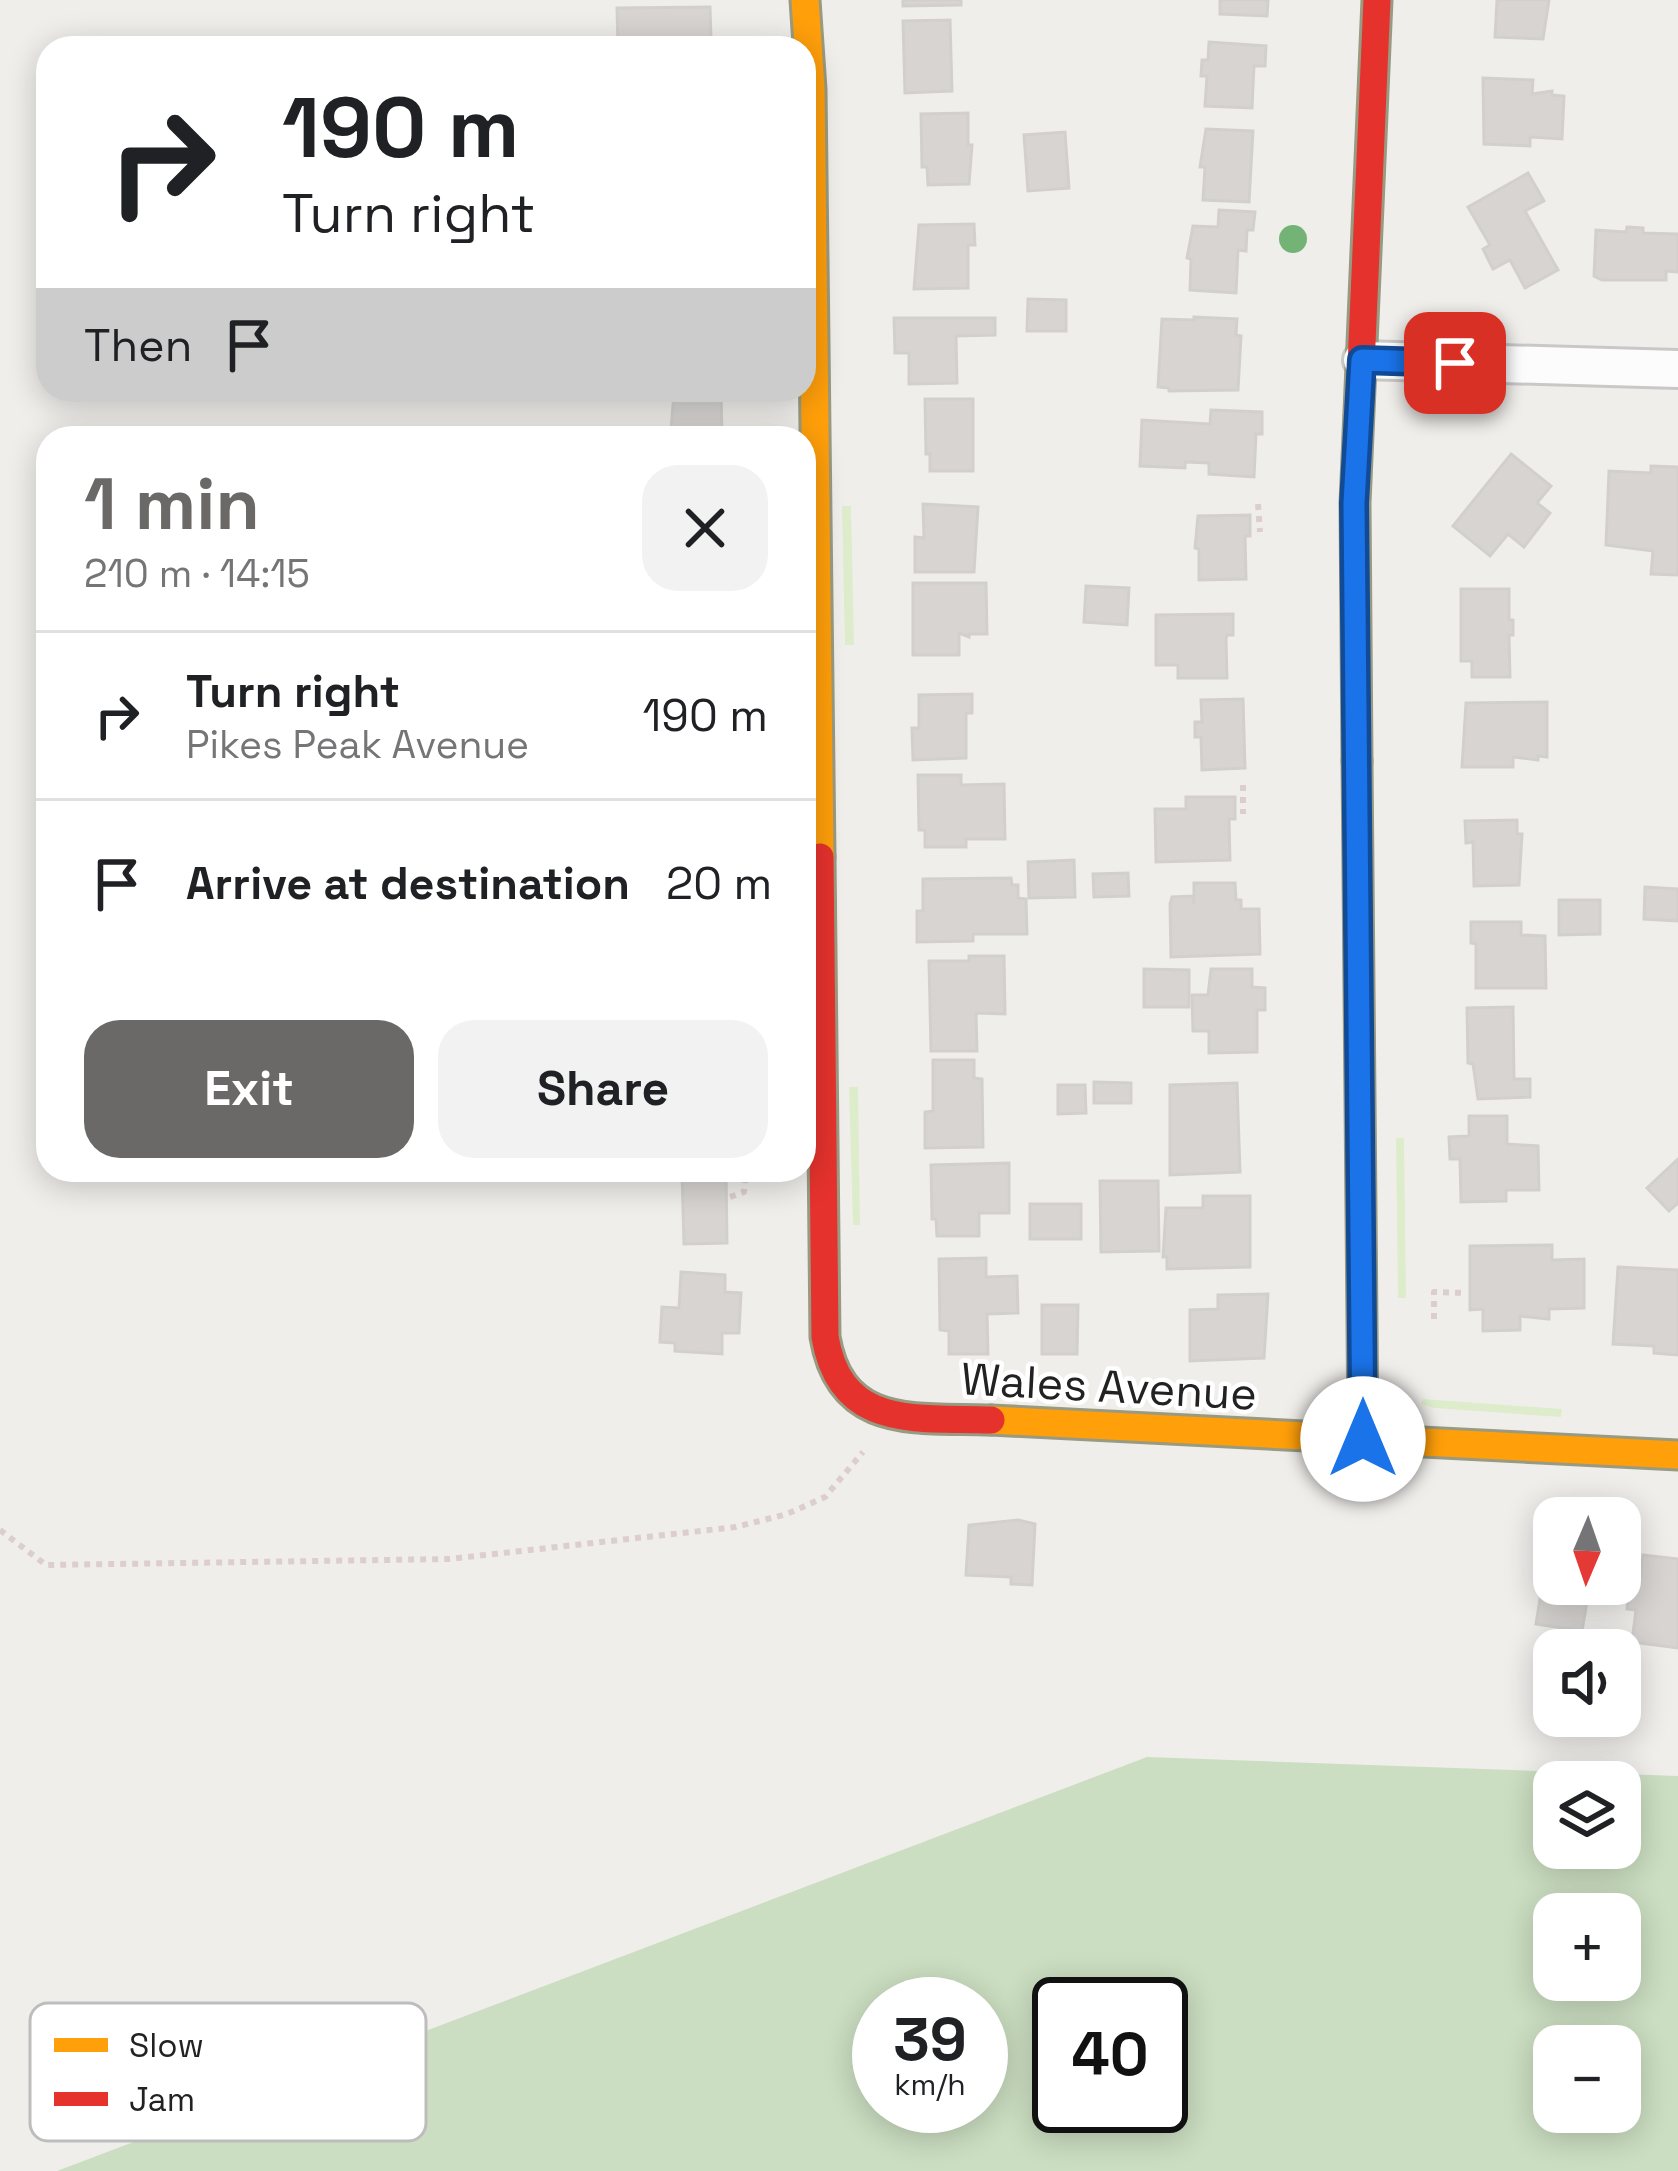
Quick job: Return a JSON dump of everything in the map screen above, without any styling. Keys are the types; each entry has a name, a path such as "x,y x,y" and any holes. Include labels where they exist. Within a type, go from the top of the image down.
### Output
{"street":[{"path":"805,0 807,36"},
{"path":"1363,1439 1354,503 1378,0"},
{"path":"1362,360 1678,370"},
{"path":"816,541 825,1337 836,1381 857,1402 882,1415"},
{"name":"Wales Avenue","path":"882,1415 1678,1455"}],"path":[{"path":"1258,504 1260,532"},
{"path":"1243,785 1243,814"},
{"path":"730,1197 744,1192 745,1182"},
{"path":"1434,1319 1434,1292 1466,1293"},
{"path":"0,1530 46,1565 448,1559 736,1527 787,1514 825,1497 866,1449 882,1415"}],"green space":[{"path":"842,506 851,506 854,645 845,645"},
{"path":"849,1087 858,1087 860,1225 853,1225"},
{"path":"1396,1138 1404,1138 1406,1298 1398,1298"},
{"path":"1423,1399 1562,1409 1561,1417 1434,1408 1421,1404"},
{"path":"1147,1757 1533,1771 1533,1869 1641,1869 1641,1775 1678,1776 1678,2171 57,2171 136,2141 426,2141 426,2031"}],"building":[{"path":"903,0 961,0 961,5 903,6"},
{"path":"1220,0 1268,0 1267,16 1220,14"},
{"path":"1497,0 1549,0 1543,39 1495,37"},
{"path":"710,7 711,36 618,36 617,8"},
{"path":"950,20 952,91 905,93 903,21"},
{"path":"1209,42 1266,46 1265,66 1254,66 1252,108 1205,106 1207,76 1201,76 1202,60 1208,60"},
{"path":"1483,78 1533,80 1532,94 1552,91 1552,95 1564,96 1562,139 1530,137 1530,146 1484,144"},
{"path":"968,113 969,184 928,185 927,167 922,167 921,114"},
{"path":"1206,129 1253,131 1249,202 1203,200 1205,167 1200,167"},
{"path":"1065,132 1069,188 1028,191 1024,135"},
{"path":"1528,173 1544,201 1525,211 1558,270 1525,288 1510,260 1493,269 1483,249 1490,245 1468,207"},
{"path":"1219,210 1255,212 1253,230 1247,230 1246,251 1238,250 1236,293 1190,290 1191,259 1187,258 1193,226 1218,227"},
{"path":"974,224 975,245 968,245 968,288 914,289 919,225"},
{"path":"1627,227 1643,228 1643,233 1678,234 1678,272 1666,271 1666,280 1594,276 1596,230 1626,232"},
{"path":"1028,299 1066,300 1066,331 1027,331"},
{"path":"894,318 995,318 995,335 956,336 957,383 909,384 909,353 895,353"},
{"path":"1162,319 1237,319 1236,335 1241,336 1238,390 1158,387"},
{"path":"925,399 973,399 973,471 930,471"},
{"path":"673,402 721,402 722,426 671,426"},
{"path":"1211,410 1262,412 1254,477 1209,474 1209,463 1185,462 1185,468 1140,466 1142,420 1210,424"},
{"path":"1511,454 1551,486 1537,503 1550,513 1524,547 1508,534 1490,556 1453,526"},
{"path":"1651,466 1678,467 1678,575 1651,574 1653,551 1606,545 1609,471 1651,473"},
{"path":"923,504 978,507 974,572 915,572 915,537 924,538"},
{"path":"1250,515 1250,536 1245,536 1246,579 1199,580 1198,516"},
{"path":"913,583 986,583 987,634 969,637 959,633 959,655 913,655"},
{"path":"1086,586 1129,588 1127,625 1084,622"},
{"path":"1461,589 1509,589 1509,620 1513,620 1510,677 1472,677 1472,661 1461,661"},
{"path":"1233,614 1233,635 1226,639 1227,678 1178,678 1178,665 1156,665 1156,615"},
{"path":"972,694 972,713 966,713 966,758 913,760 912,728 919,728 919,695"},
{"path":"1243,699 1245,768 1202,770 1201,737 1195,737 1195,722 1202,722 1201,700"},
{"path":"1547,702 1547,757 1513,757 1513,767 1462,767 1466,703"},
{"path":"918,775 961,775 961,785 1004,784 1005,839 966,839 966,847 925,847 925,830 919,830"},
{"path":"1186,797 1235,797 1235,819 1229,819 1230,860 1156,862 1155,809 1186,809"},
{"path":"1517,820 1517,834 1522,834 1519,885 1474,886 1473,842 1466,843 1465,821"},
{"path":"1074,860 1075,897 1029,898 1028,862"},
{"path":"1128,873 1129,896 1094,897 1093,874"},
{"path":"1011,878 1012,885 1018,885 1018,898 1026,899 1027,934 973,934 973,941 917,942 923,879"},
{"path":"1194,883 1235,883 1241,909 1259,909 1260,954 1171,957 1172,897 1193,896 1194,904"},
{"path":"1645,887 1678,889 1678,921 1644,919"},
{"path":"1559,900 1600,900 1600,934 1559,935"},
{"path":"1471,922 1521,922 1521,935 1545,936 1546,988 1476,988"},
{"path":"969,956 1004,956 1005,1014 976,1013 977,1051 931,1051 929,961 969,961"},
{"path":"1144,969 1189,970 1189,1007 1144,1007"},
{"path":"1211,969 1252,969 1252,987 1265,988 1265,1010 1257,1010 1257,1052 1209,1053 1209,1031 1193,1031 1192,995 1208,995"},
{"path":"1513,1007 1514,1079 1530,1079 1530,1097 1478,1099 1473,1064 1468,1063 1467,1008"},
{"path":"933,1060 974,1060 974,1078 982,1079 983,1147 925,1148 925,1112 933,1111"},
{"path":"1094,1082 1131,1083 1131,1103 1094,1103"},
{"path":"1237,1083 1240,1172 1170,1175 1170,1085"},
{"path":"1058,1085 1085,1085 1086,1113 1058,1114"},
{"path":"1469,1116 1507,1116 1507,1144 1538,1146 1539,1190 1506,1190 1506,1201 1461,1202 1460,1159 1450,1159 1449,1137 1469,1136"},
{"path":"1678,1159 1678,1203 1669,1211 1647,1188"},
{"path":"1009,1163 1009,1213 979,1213 979,1236 937,1236 931,1165"},
{"path":"1100,1181 1158,1181 1159,1251 1101,1252"},
{"path":"682,1182 726,1182 727,1243 684,1244"},
{"path":"1203,1196 1250,1196 1250,1267 1167,1269 1167,1257 1163,1257 1166,1208 1203,1208"},
{"path":"1030,1204 1081,1204 1081,1239 1030,1239"},
{"path":"1552,1245 1552,1260 1584,1259 1584,1308 1549,1309 1549,1319 1520,1316 1520,1330 1483,1331 1483,1309 1470,1310 1470,1246"},
{"path":"986,1258 986,1277 1017,1276 1018,1313 987,1314 988,1354 949,1354 949,1331 940,1330 939,1259"},
{"path":"1618,1267 1678,1270 1678,1355 1654,1353 1654,1346 1613,1344"},
{"path":"681,1272 725,1275 725,1292 741,1293 739,1333 722,1333 722,1354 675,1351 675,1343 660,1342 662,1307 679,1308"},
{"path":"1268,1294 1264,1358 1190,1361 1190,1310 1218,1309 1218,1295"},
{"path":"1042,1305 1078,1305 1077,1354 1042,1354"},
{"path":"1018,1520 1035,1524 1032,1585 1011,1584 1011,1577 966,1575 969,1525"},
{"path":"1643,1555 1678,1559 1678,1648 1641,1643 1641,1629 1634,1629 1636,1610 1627,1609 1627,1605 1641,1605"},
{"path":"1539,1605 1586,1605 1582,1629 1536,1624"}],"traffic: slow":[{"path":"805,0 807,36"},
{"path":"815,402 815,426"},
{"path":"816,516 820,857"},
{"path":"1357,761 1363,1439"},
{"path":"991,1420 1678,1455"}],"traffic: jam":[{"path":"1357,761 1355,503 1377,0"},
{"path":"820,857 825,1337 834,1367 847,1389 886,1413 991,1420"}],"route":[{"path":"1363,1439 1354,503 1362,360 1455,363"}]}
